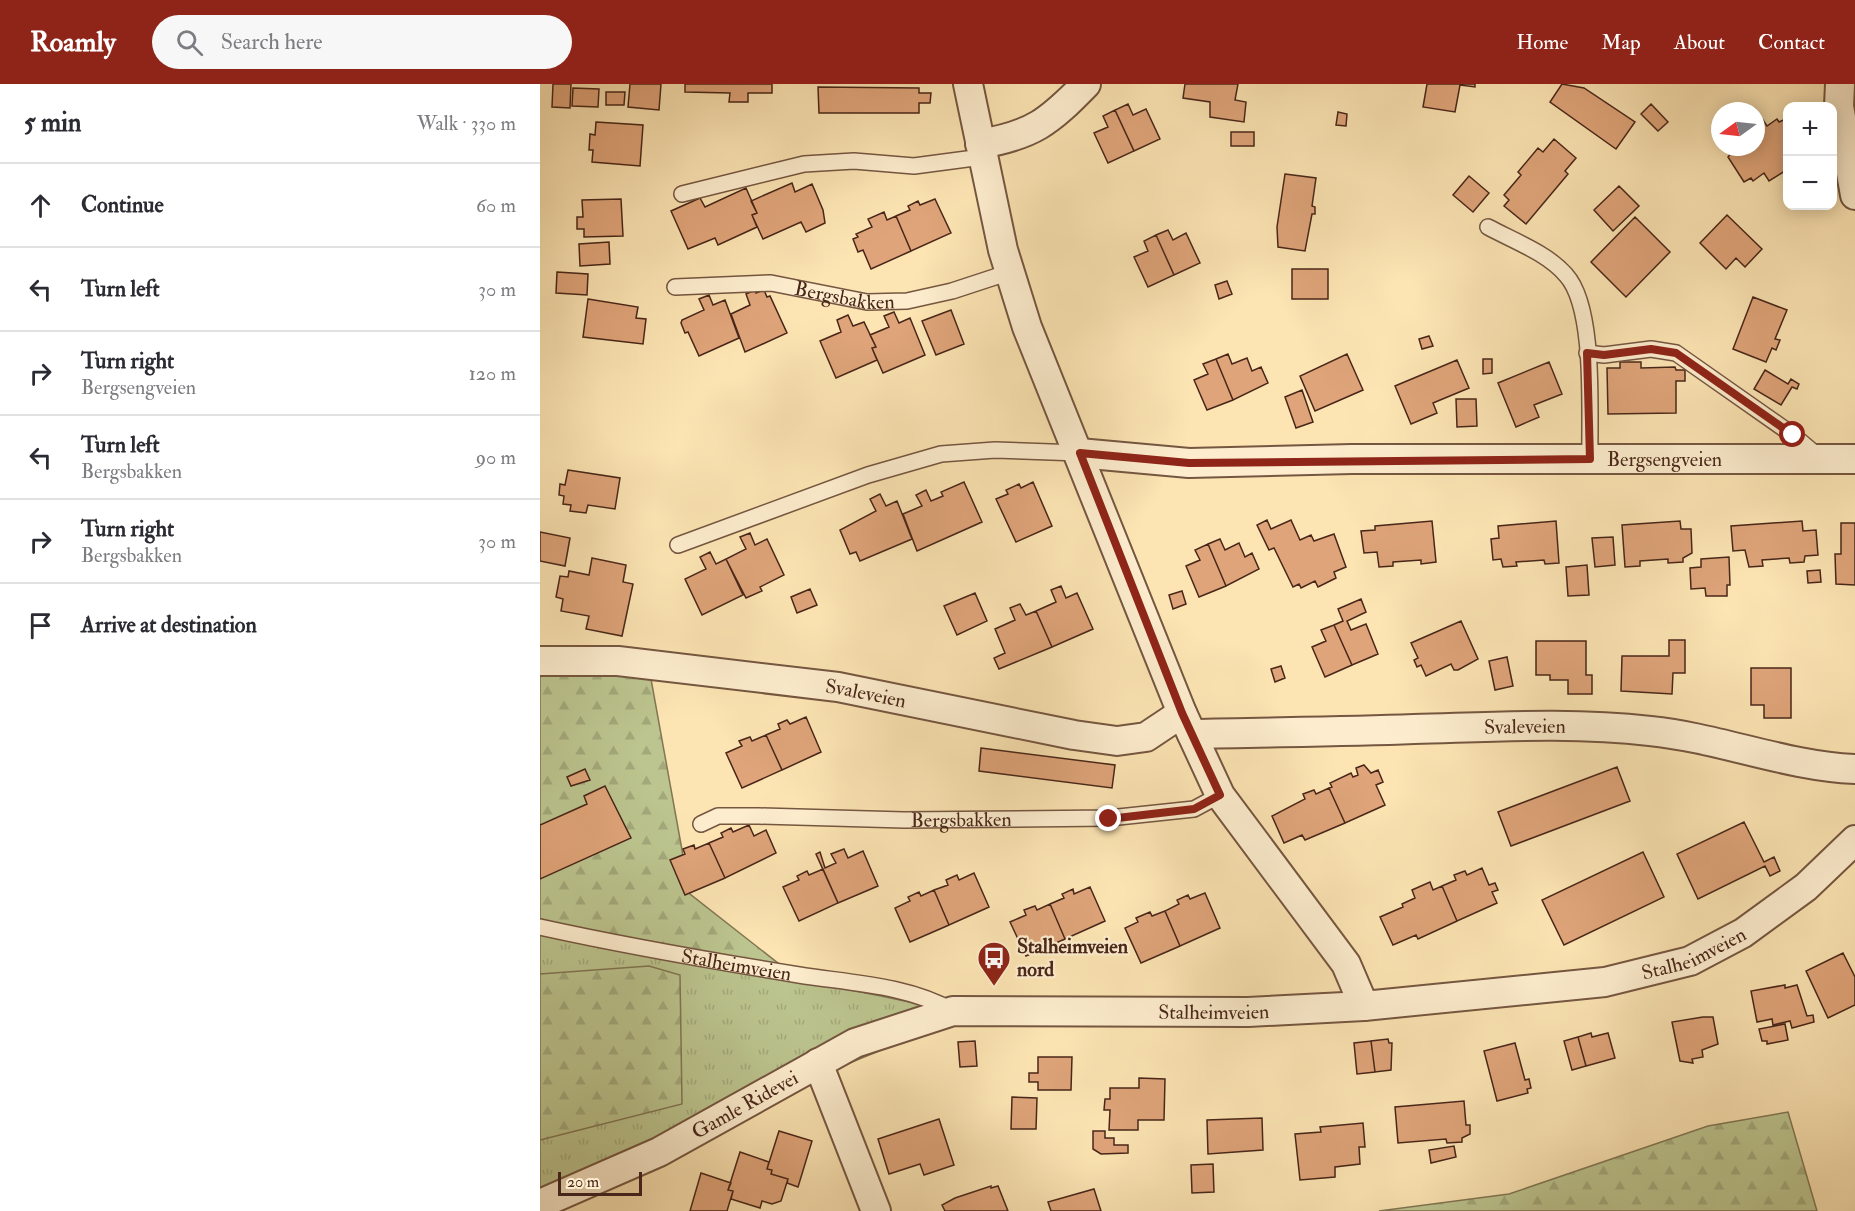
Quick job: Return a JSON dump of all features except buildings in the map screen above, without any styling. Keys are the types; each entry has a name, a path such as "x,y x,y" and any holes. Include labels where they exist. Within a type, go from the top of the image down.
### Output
{"street":[{"path":"968,84 981,151 1010,272 1039,359 1080,453 1187,723 1220,795 1346,964 1364,1006"},
{"path":"981,151 1030,132 1056,114 1086,84"},
{"path":"1840,84 1839,106 1855,195"},
{"name":"Bergsengveien","path":"1080,453 1189,463 1855,459"},
{"name":"Svaleveien","path":"540,661 618,661 838,687 1074,735 1117,741 1146,737 1187,723 1574,726 1650,730 1703,738 1762,754 1836,768 1855,769"},
{"name":"Stalheimveien","path":"953,1011 1248,1012 1364,1006 1605,982 1690,961 1743,933 1806,887 1855,840"},
{"name":"Gamle Ridevei","path":"540,1204 659,1152 855,1042 953,1011"},
{"path":"818,1063 876,1211"}],"lane":[{"path":"682,194 804,164 854,161 914,166 981,151"},
{"path":"1488,227 1552,262 1567,275 1583,309 1587,353 1590,459"},
{"name":"Bergsbakken","path":"675,287 771,283 867,302 907,302 952,291 1010,272"},
{"path":"1587,353 1604,355 1651,349 1676,353 1793,435 1821,459"},
{"path":"678,545 868,475 941,454 995,450 1080,453"},
{"name":"Bergsbakken","path":"701,824 718,816 904,820 1109,819 1194,809 1220,795"},
{"name":"Stalheimveien","path":"540,927 612,942 870,985 933,1000 953,1011"}],"green space":[{"path":"540,657 649,668 690,894 886,1048 540,1191"},
{"path":"540,935 834,987 931,1007 540,1193 540,1140 682,1104 680,975 649,966 540,974"},
{"path":"1788,1112 1817,1211 1379,1211 1509,1194 1708,1126"}],"place":[{"name":"Stalheimveien nord","path":"994,987"}],"route":[{"path":"1109,819 1194,809 1220,795 1182,713 1080,453 1189,463 1352,459 1590,459 1587,353 1604,355 1626,350 1651,349 1676,353 1709,375 1734,396 1793,435"}]}
